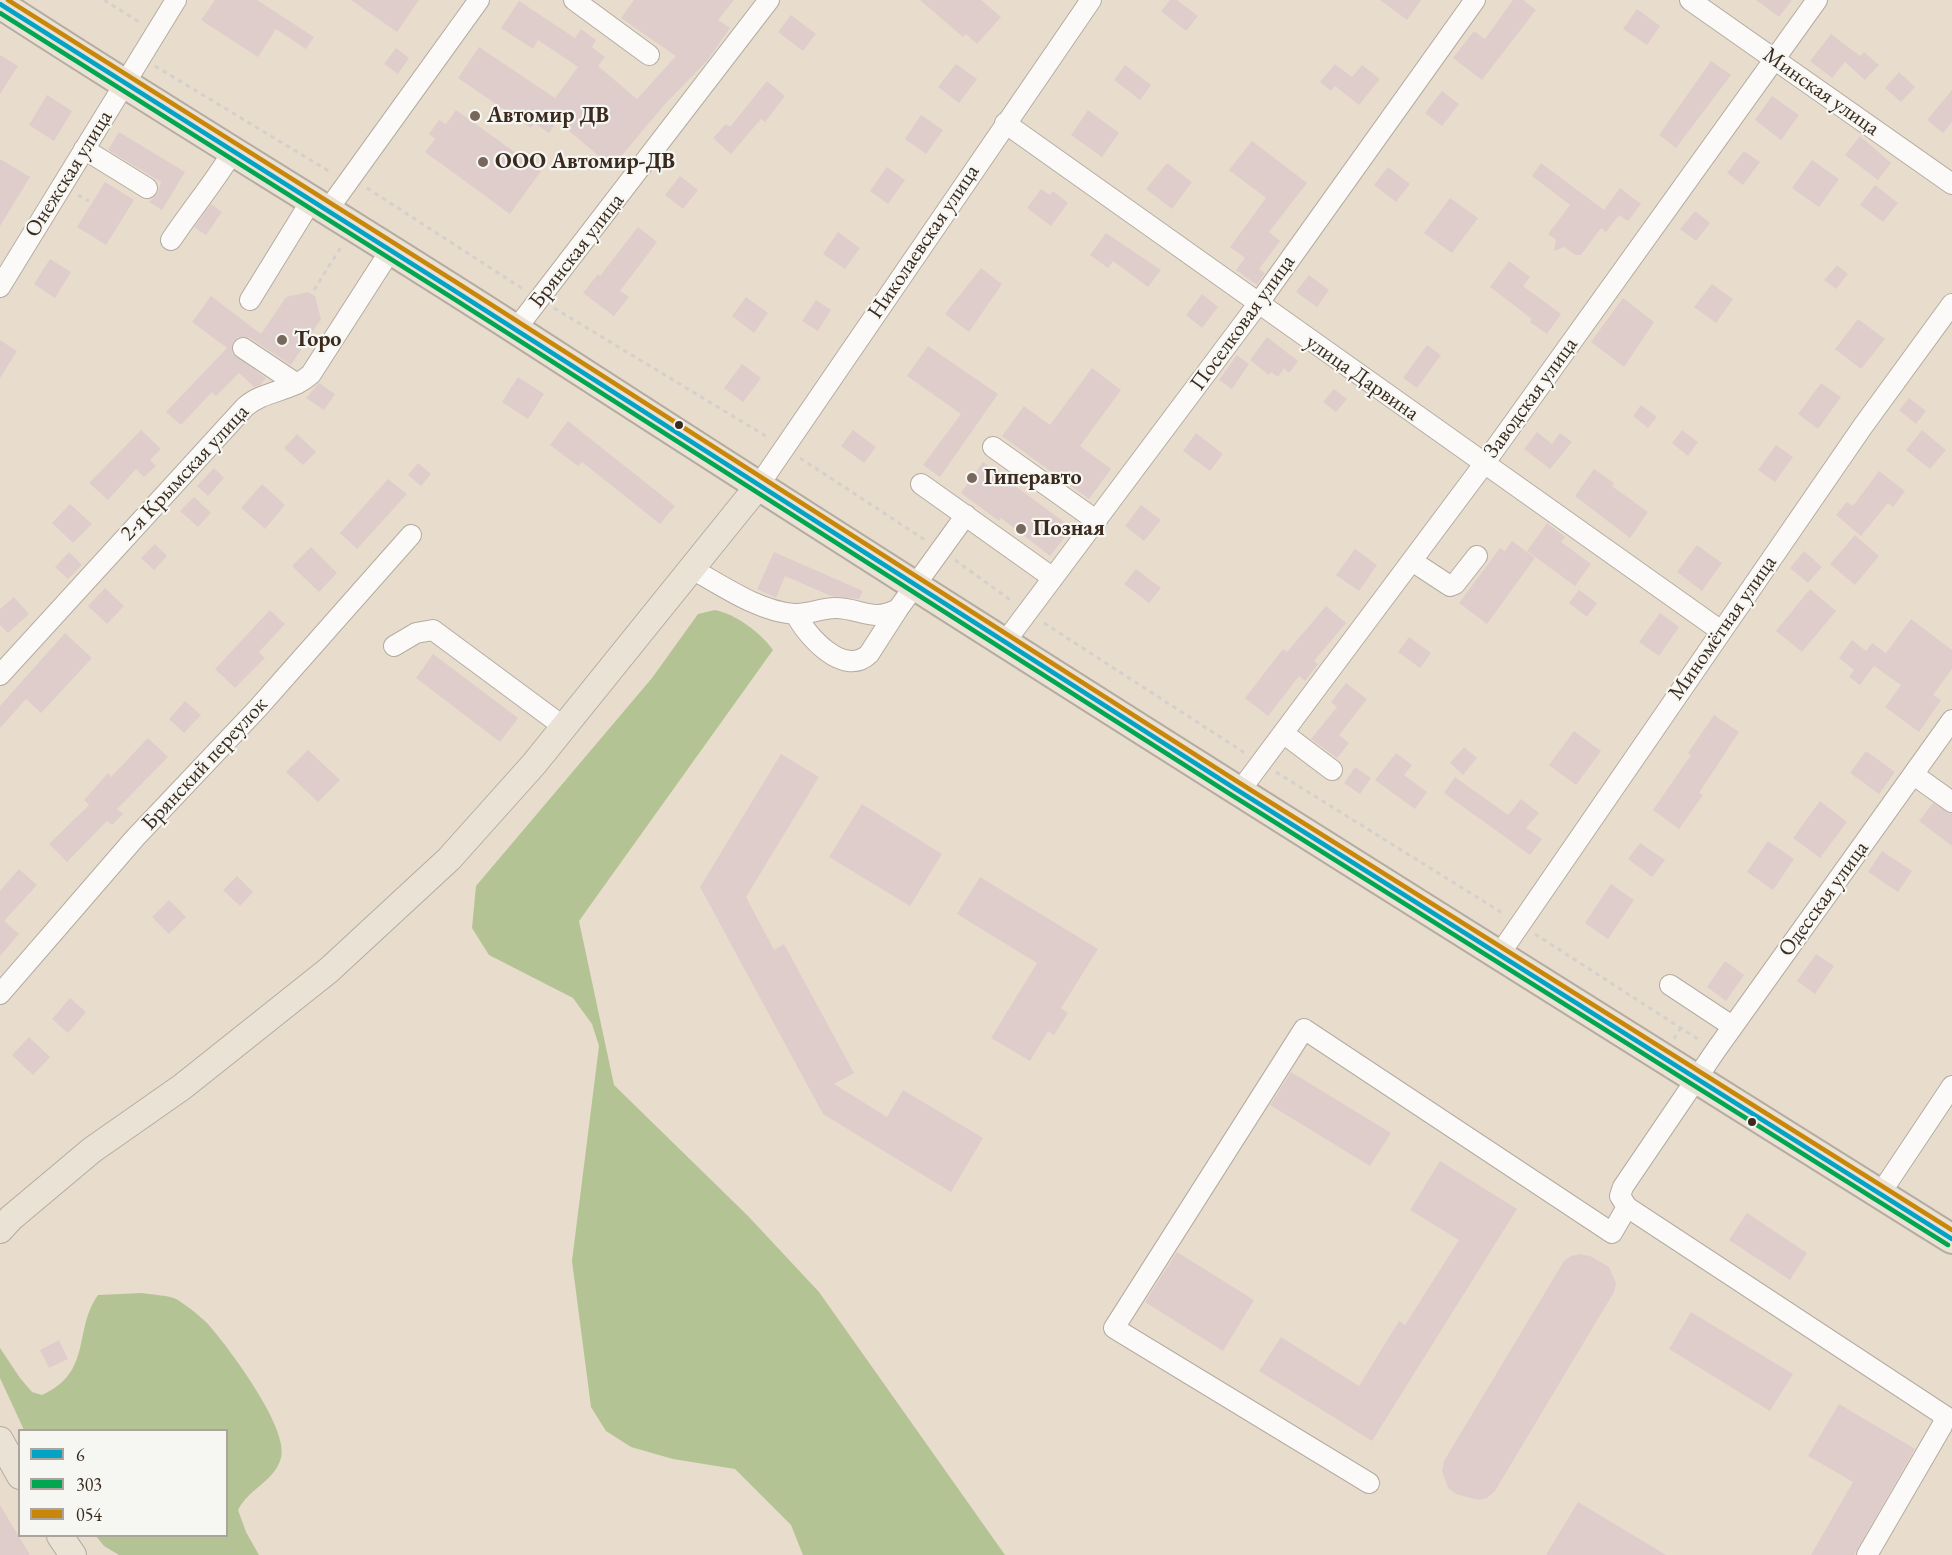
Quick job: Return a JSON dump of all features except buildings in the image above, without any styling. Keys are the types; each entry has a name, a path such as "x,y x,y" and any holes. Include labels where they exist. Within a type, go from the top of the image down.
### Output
{"highway":[{"path":"0,4 232,153 516,329 669,430 915,584 1239,792 1952,1239"}],"main road":[{"path":"0,1230 11,1218 92,1150 182,1087 329,970 449,859 564,727 759,485"},
{"path":"0,1440 18,1472"},
{"path":"61,1537 73,1555"}],"street":[{"name":"Онежская улица","path":"0,287 176,0"},
{"path":"250,300 319,206 478,0"},
{"path":"574,0 649,55"},
{"name":"Брянская улица","path":"516,329 769,0"},
{"name":"Николаевская улица","path":"759,485 1091,0"},
{"name":"Поселковая улица","path":"1005,642 1258,304 1475,0"},
{"name":"Минская улица","path":"1690,0 1952,184"},
{"name":"Заводская улица","path":"1239,792 1484,464 1817,0"},
{"name":"улица Дарвина","path":"1005,123 1721,630"},
{"path":"84,149 147,188"},
{"path":"171,240 190,211 212,185 232,153"},
{"name":"2-я Крымская улица","path":"0,675 245,407 259,397 297,384 311,374 390,251"},
{"name":"Миномётная улица","path":"1499,955 1721,630 1863,426 1952,304"},
{"path":"243,348 297,384"},
{"path":"993,447 1097,520"},
{"path":"921,484 1053,578"},
{"path":"796,615 804,631 825,651 852,662 863,660 966,515"},
{"name":"Брянский переулок","path":"0,994 135,838 258,708 411,535"},
{"path":"1412,561 1450,586 1455,584 1477,556"},
{"path":"692,569 763,606 796,615 835,608 873,616 886,615 898,609"},
{"path":"394,646 416,633 433,630 564,727"},
{"name":"Одесская улица","path":"1627,1207 1620,1196 1623,1187 1695,1078 1952,720"},
{"path":"1283,734 1332,770"},
{"path":"1914,775 1952,802"},
{"path":"1670,985 1732,1026"},
{"path":"1369,1483 1114,1328 1304,1029 1612,1233 1627,1207 1945,1416 1942,1426 1867,1555"},
{"path":"1880,1194 1952,1086"}],"path":[{"path":"104,0 155,32"},
{"path":"314,290 353,227"}],"green space":[{"path":"715,610 747,625 773,650 579,921 614,1085 748,1216 819,1292 1005,1555 803,1555 791,1525 735,1469 673,1459 631,1447 606,1431 591,1407 572,1261 599,1046 592,1024 573,998 489,955 472,928 476,886 652,678 698,614"},
{"path":"142,1293 178,1300 207,1323 255,1388 267,1408 281,1445 281,1458 278,1466 248,1496 238,1510 246,1532 259,1555 119,1555 104,1546 97,1537 228,1537 228,1429 24,1429 0,1378 0,1348 32,1392 42,1395 58,1386 69,1375 80,1350 91,1308 98,1295"}],"transit line":[{"name":"054","path":"8,0 459,284 1238,782 1952,1230"},
{"name":"6","path":"0,4 1234,788 1952,1239"},
{"name":"303","path":"0,13 451,297 1230,794 1948,1245"}],"place":[{"name":"Автомир ДВ","path":"475,116"},
{"name":"ООО Автомир-ДВ","path":"483,162"},
{"name":"Торо","path":"282,340"},
{"name":"Гиперавто","path":"972,478"},
{"name":"Позная","path":"1021,529"}]}
